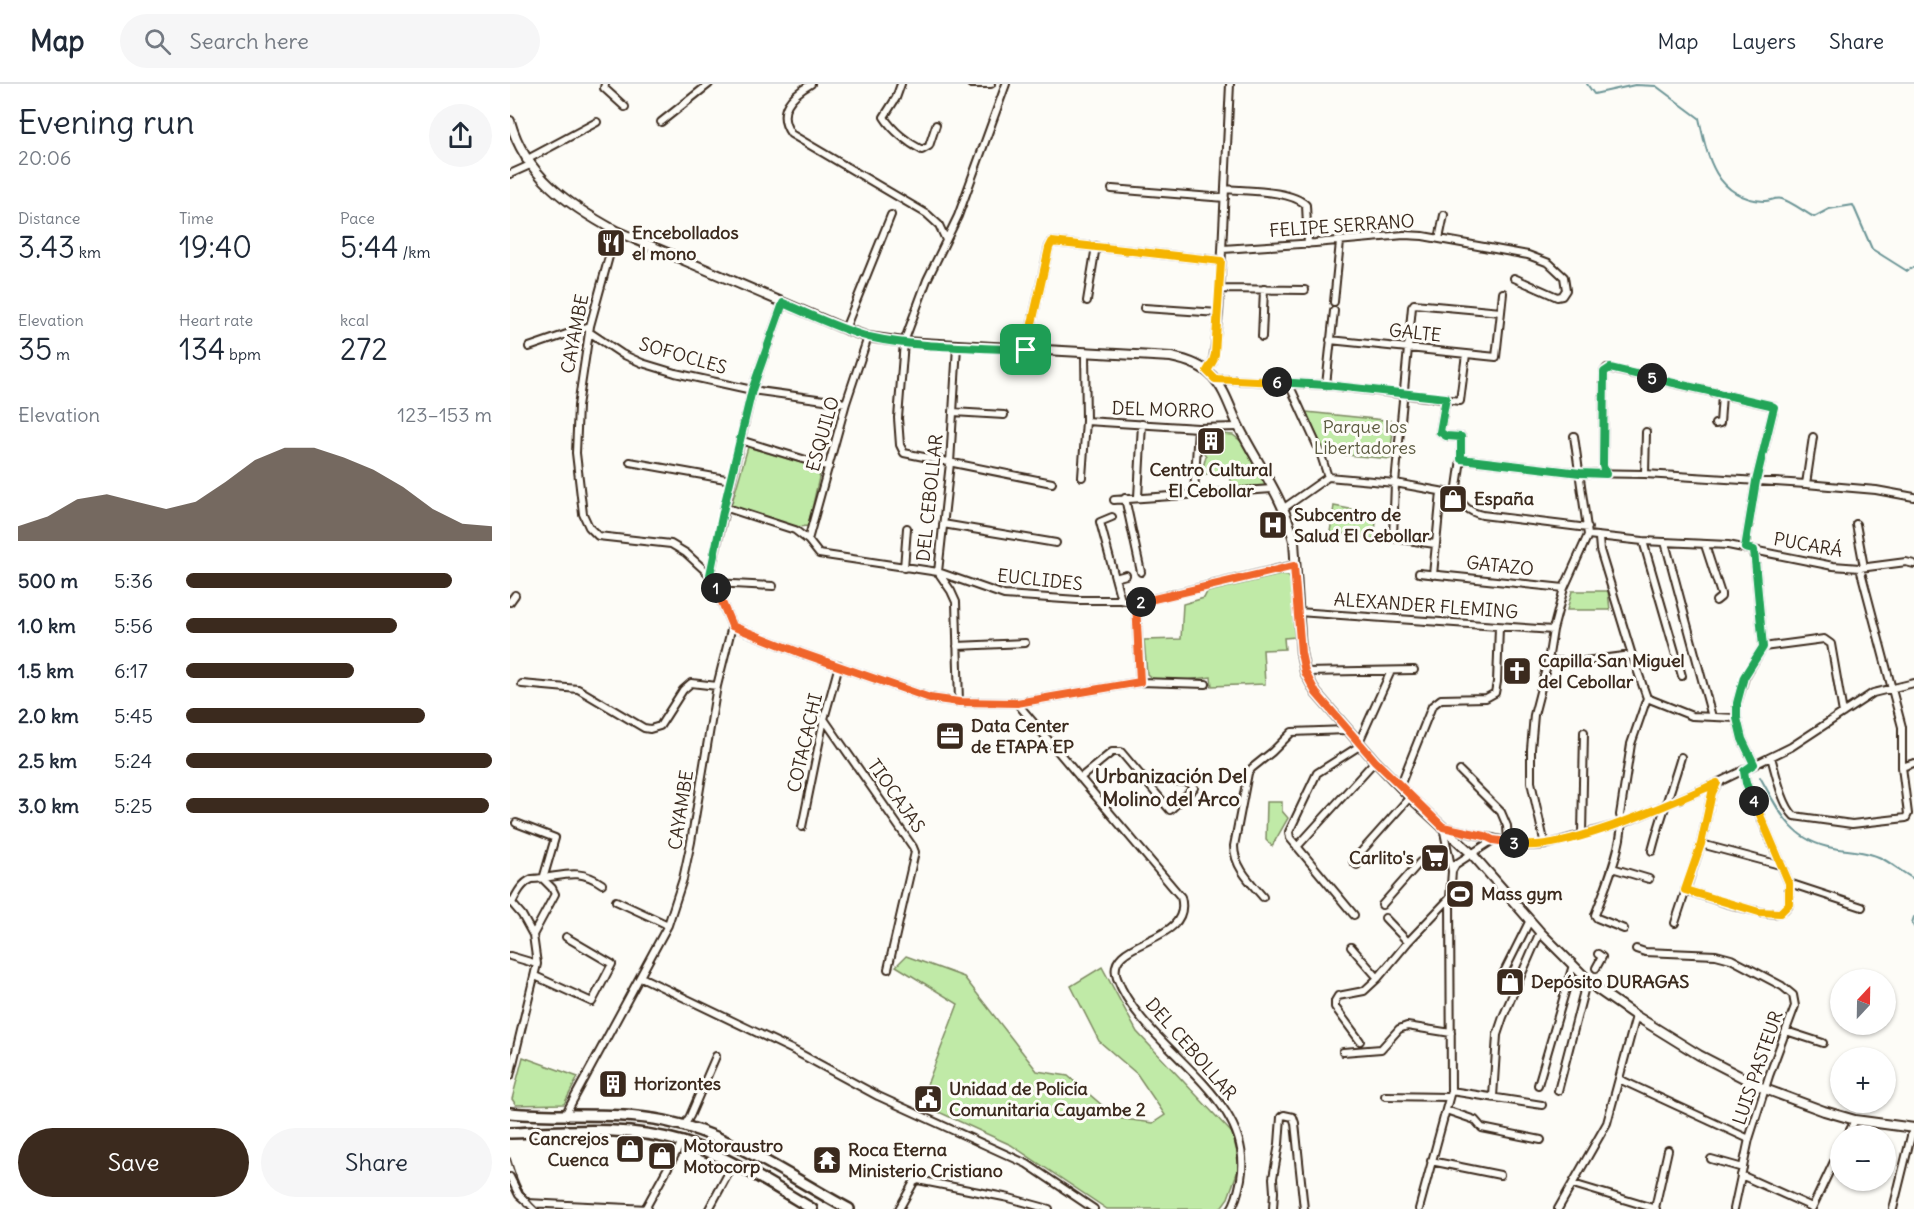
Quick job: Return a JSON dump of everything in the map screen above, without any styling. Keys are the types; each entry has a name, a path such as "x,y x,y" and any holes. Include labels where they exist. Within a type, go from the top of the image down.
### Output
{"main road":[{"path":"510,1113 629,1116 684,1126 749,1152 849,1209"},
{"path":"510,1118 525,1114"},
{"path":"510,1133 612,1131 641,1133 682,1142 734,1163 812,1209"}],"street":[{"path":"661,122 709,84"},
{"path":"811,84 796,93 785,110 786,126 791,134 927,214 939,225 946,240"},
{"path":"901,84 896,98 884,117 888,123 914,146 922,150 929,146 936,125"},
{"path":"971,84 991,84"},
{"path":"1006,84 958,216 927,280 904,342 898,418 900,445 904,453 1052,483"},
{"path":"1207,371 1213,361 1219,313 1230,84"},
{"path":"604,85 604,88 625,107"},
{"path":"510,120 528,163 566,200 589,217 616,231 845,329 868,337 904,342 1171,357 1189,362 1207,371 1215,379 1238,427 1284,508 1294,542 1301,653 1305,672 1316,693 1375,761 1472,854 1540,932 1597,989 1699,1055 1765,1089 1855,1120 1914,1128 1893,1209"},
{"path":"510,174 597,122"},
{"path":"1112,189 1225,198"},
{"path":"1225,189 1291,196 1303,202 1306,205 1308,244"},
{"path":"845,329 891,215"},
{"path":"1439,239 1444,215"},
{"name":"CAYAMBE","path":"565,1115 668,925 683,879 691,842 717,686 732,626 710,575 686,553 671,544 605,537 593,532 586,522 581,506 576,453 578,406 589,329 616,231"},
{"name":"FELIPE SERRANO","path":"1222,249 1340,242 1404,235 1439,239 1528,255 1549,263 1564,277 1566,290 1562,296 1557,297 1514,278"},
{"path":"1026,350 1052,242 1221,261"},
{"path":"1334,302 1340,242"},
{"path":"1087,302 1096,246"},
{"path":"1220,289 1305,290"},
{"path":"1262,337 1264,290"},
{"path":"1435,544 1393,538 1395,483 1411,312 1414,304 1501,312 1503,293"},
{"path":"710,575 752,390 783,303"},
{"path":"1144,308 1219,313"},
{"path":"1326,385 1334,311"},
{"name":"GALTE","path":"1330,340 1496,357 1501,312"},
{"path":"530,347 589,329"},
{"name":"SOFOCLES","path":"589,329 622,354 675,373 752,390 846,403"},
{"name":"ESQUILO","path":"808,540 846,403 868,337"},
{"name":"DEL CEBOLLAR","path":"957,346 950,464 938,572 956,602 959,702"},
{"path":"1082,477 1086,421 1085,353"},
{"path":"1215,379 1326,385 1460,401 1466,354"},
{"path":"1606,474 1603,466 1604,372 1607,368 1774,407 1756,481 1745,548"},
{"path":"1288,382 1320,452 1328,477"},
{"path":"1714,424 1720,423 1722,395"},
{"path":"1446,398 1440,432 1446,436 1461,437 1461,459 1456,494 1465,507 1475,514 1588,528"},
{"path":"953,412 1004,415"},
{"name":"DEL MORRO","path":"1086,421 1198,428 1238,427"},
{"path":"1138,497 1142,424"},
{"path":"1194,494 1198,428"},
{"path":"1645,474 1646,432"},
{"path":"1545,844 1531,782 1534,715 1564,588 1588,535 1574,436"},
{"path":"1806,484 1813,437"},
{"path":"740,440 829,467"},
{"path":"1461,459 1580,473 1645,474 1806,484 1876,490 1914,497"},
{"path":"630,462 731,480"},
{"path":"1284,508 1328,477 1395,483 1456,494"},
{"path":"1114,500 1272,489"},
{"path":"1433,575 1441,492"},
{"path":"1125,498 1141,572"},
{"name":"EUCLIDES","path":"724,507 795,530 808,540 819,554 938,572 1004,596 1121,600 1136,603 1294,566"},
{"path":"1112,517 1100,522 1121,600"},
{"path":"943,524 1056,543"},
{"path":"1771,757 1778,782 1790,812 1794,816 1852,825 1906,818 1908,814 1902,767 1902,727 1862,567 1856,524"},
{"path":"904,568 907,528"},
{"name":"PUCARÁ","path":"1588,535 1599,538 1745,548 1833,567 1862,567 1906,562 1914,564"},
{"path":"1599,538 1600,549 1647,698 1631,744 1620,815 1623,823 1612,868 1595,915 1597,918 1624,929"},
{"path":"1643,541 1682,676"},
{"path":"1665,542 1712,717"},
{"path":"1705,545 1721,594 1716,601"},
{"path":"1754,550 1763,647 1744,677 1737,703 1737,718 1742,739 1754,764"},
{"name":"GATAZO","path":"1419,573 1564,588"},
{"path":"1115,578 1126,575"},
{"path":"714,583 773,586"},
{"path":"510,602 515,595"},
{"path":"1136,603 1140,682"},
{"name":"ALEXANDER FLEMING","path":"1298,612 1553,630"},
{"path":"732,626 930,698 959,702 1017,703 1140,682 1206,684"},
{"path":"1400,786 1432,706 1441,699 1492,696 1495,693 1499,627"},
{"path":"1763,647 1828,640 1831,644 1843,713"},
{"path":"957,646 1025,643"},
{"path":"1548,661 1577,662 1632,655"},
{"name":"COTACACHI","path":"802,827 824,719 839,666"},
{"path":"1305,672 1414,670"},
{"path":"1354,915 1297,847 1288,832 1314,777 1320,770 1360,743 1391,671"},
{"path":"522,684 578,689 644,728 650,729 662,724 683,690 691,683 717,686"},
{"path":"1443,827 1527,846 1545,844 1623,823 1744,771 1791,747 1873,693 1914,683"},
{"path":"1647,698 1682,714 1737,718"},
{"name":"DEL CEBOLLAR","path":"1017,703 1181,897 1180,917 1172,929 1139,944 1120,960 1116,971 1134,1009 1146,1026 1227,1112 1240,1145 1242,1162 1239,1191 1231,1209"},
{"name":"TIOCAJAS","path":"824,719 914,847 915,852 888,969"},
{"path":"1263,897 1247,878 1234,854 1248,773 1292,732 1347,730"},
{"path":"1582,834 1584,732"},
{"path":"1080,778 1117,750 1170,810 1194,788 1189,782 1144,779"},
{"path":"1652,851 1659,822 1667,804 1681,757"},
{"path":"1297,847 1375,761"},
{"path":"1902,767 1914,763"},
{"path":"1460,771 1501,812 1507,826 1508,841"},
{"path":"1685,890 1759,912 1780,913 1789,904 1789,883 1746,783 1744,771"},
{"path":"1675,922 1701,844 1712,793 1717,783"},
{"path":"1906,798 1914,796"},
{"path":"1357,865 1353,861 1410,797"},
{"path":"516,823 555,838 543,879"},
{"path":"1419,1209 1450,1094 1452,871 1443,827"},
{"path":"1452,871 1456,864 1493,840"},
{"path":"1701,844 1780,865"},
{"path":"1382,905 1420,862"},
{"path":"1612,868 1649,879"},
{"path":"510,1076 513,1047 537,964 533,935 522,915 511,902 526,881 578,873 590,876 602,884"},
{"path":"533,935 555,894 543,879"},
{"path":"1789,883 1862,907"},
{"path":"1360,1041 1335,1007 1338,996 1364,991 1450,898"},
{"path":"616,901 668,925"},
{"path":"1385,918 1408,942"},
{"path":"1503,974 1530,920"},
{"path":"1493,1097 1497,1035 1540,932"},
{"path":"535,976 592,1002 612,964 566,937"},
{"path":"1351,947 1378,978"},
{"name":"LUIS PASTEUR","path":"1636,949 1645,952 1716,955 1731,959 1782,986 1793,995 1795,1000 1795,1006 1749,1139 1734,1209"},
{"path":"1596,968 1602,957 1598,954"},
{"path":"510,956 537,964"},
{"path":"1538,1085 1573,965"},
{"path":"641,977 793,1050 878,1096 1027,1164 1094,1209"},
{"path":"1558,1091 1587,979"},
{"path":"1558,1209 1607,1123 1636,1016"},
{"path":"1343,1052 1381,1049 1399,1029 1407,1026 1450,1033"},
{"path":"1786,1031 1822,1043"},
{"path":"684,1126 716,1056"},
{"path":"1619,1079 1749,1139"},
{"path":"1385,1096 1450,1094 1493,1097 1542,1105"},
{"path":"1446,1110 1475,1120 1482,1128 1541,1140"},
{"path":"1273,1209 1273,1179 1279,1144 1279,1122 1281,1117 1287,1115 1293,1117 1295,1123 1304,1209"},
{"path":"1852,1125 1855,1120"},
{"path":"510,1126 523,1132"},
{"path":"527,1203 646,1209 682,1142"},
{"path":"1573,1184 1655,1208 1668,1150"},
{"path":"1711,1159 1743,1168"},
{"path":"1431,1161 1500,1175"},
{"path":"709,1209 734,1163"},
{"path":"1741,1176 1812,1208 1830,1170"},
{"path":"510,1177 519,1195 535,1209"},
{"path":"899,1209 914,1182 918,1180 1010,1198 1049,1209"}],"green space":[{"name":"Parque los Libertadores","path":"1306,412 1394,421 1390,459 1325,453"},
{"path":"1220,434 1233,435 1242,442 1266,487 1236,489 1225,470 1201,475 1206,456 1202,450 1209,451 1209,447 1218,448"},
{"path":"748,447 821,469 808,526 796,527 731,506"},
{"path":"1334,506 1377,514 1374,539 1330,532"},
{"path":"1280,575 1288,576 1293,582 1296,637 1284,638 1285,649 1263,650 1265,684 1212,686 1211,677 1178,681 1153,679 1147,674 1144,640 1181,639 1183,604 1204,598 1207,592"},
{"path":"1572,591 1608,591 1610,610 1567,610"},
{"path":"1267,802 1282,802 1282,811 1288,818 1272,846 1266,840"},
{"path":"906,956 964,977 1037,1071 1068,1076 1117,1118 1153,1123 1165,1115 1137,1074 1099,1041 1071,986 1102,967 1137,1032 1232,1133 1239,1160 1237,1173 1228,1198 1220,1209 1107,1209 1011,1145 932,1109 925,1090 958,1004 896,966"},
{"path":"523,1057 578,1077 564,1104 516,1105 512,1099"}],"waterway":[{"path":"1587,84 1594,94 1635,85 1656,86 1699,118 1710,160 1716,173 1734,192 1747,198 1764,201 1782,199 1814,217 1829,209 1853,205 1872,249 1907,271 1914,267"},
{"path":"1760,777 1780,813 1796,831 1807,839 1833,848 1877,856 1914,879"},
{"path":"1914,917 1912,923 1914,927"}],"tram line":[{"path":"510,1158 523,1192 538,1209"}],"place":[{"name":"Encebollados el mono","path":"611,243"},
{"name":"Centro Cultural El Cebollar","path":"1211,441"},
{"name":"España","path":"1453,499"},
{"name":"Subcentro de Salud El Cebollar","path":"1273,525"},
{"name":"Capilla San Miguel del Cebollar","path":"1517,671"},
{"name":"Data Center de ETAPA EP","path":"950,736"},
{"name":"Carlito's","path":"1435,858"},
{"name":"Mass gym","path":"1460,894"},
{"name":"Depósito DURAGAS","path":"1510,982"},
{"name":"Horizontes","path":"613,1084"},
{"name":"Unidad de Policía Comunitaria Cayambe 2","path":"928,1099"},
{"name":"Cancrejos Cuenca","path":"630,1149"},
{"name":"Motoraustro Motocorp","path":"662,1156"},
{"name":"Roca Eterna Ministerio Cristiano","path":"827,1160"}],"district":[{"name":"Urbanización Del Molino del Arco","path":"1171,788"}],"route":[{"path":"1056,241 1221,261 1215,354 1207,371 1215,379 1326,385 1446,398 1440,432 1446,436 1461,437 1461,459 1606,474 1603,466 1604,372 1607,368 1773,406 1756,481 1745,548 1754,550 1763,647 1744,677 1737,703 1737,718 1742,739 1754,764 1744,771 1746,783 1789,883 1789,904 1780,913 1759,912 1685,890 1701,844 1712,793 1717,783 1623,823 1545,844 1520,845 1443,827 1375,761 1316,693 1305,672 1301,653 1294,566 1136,603 1140,682 1017,703 959,702 930,698 732,626 710,575 752,390 783,303 868,337 904,342 1026,350 1049,248 1052,242 1056,241"}]}
